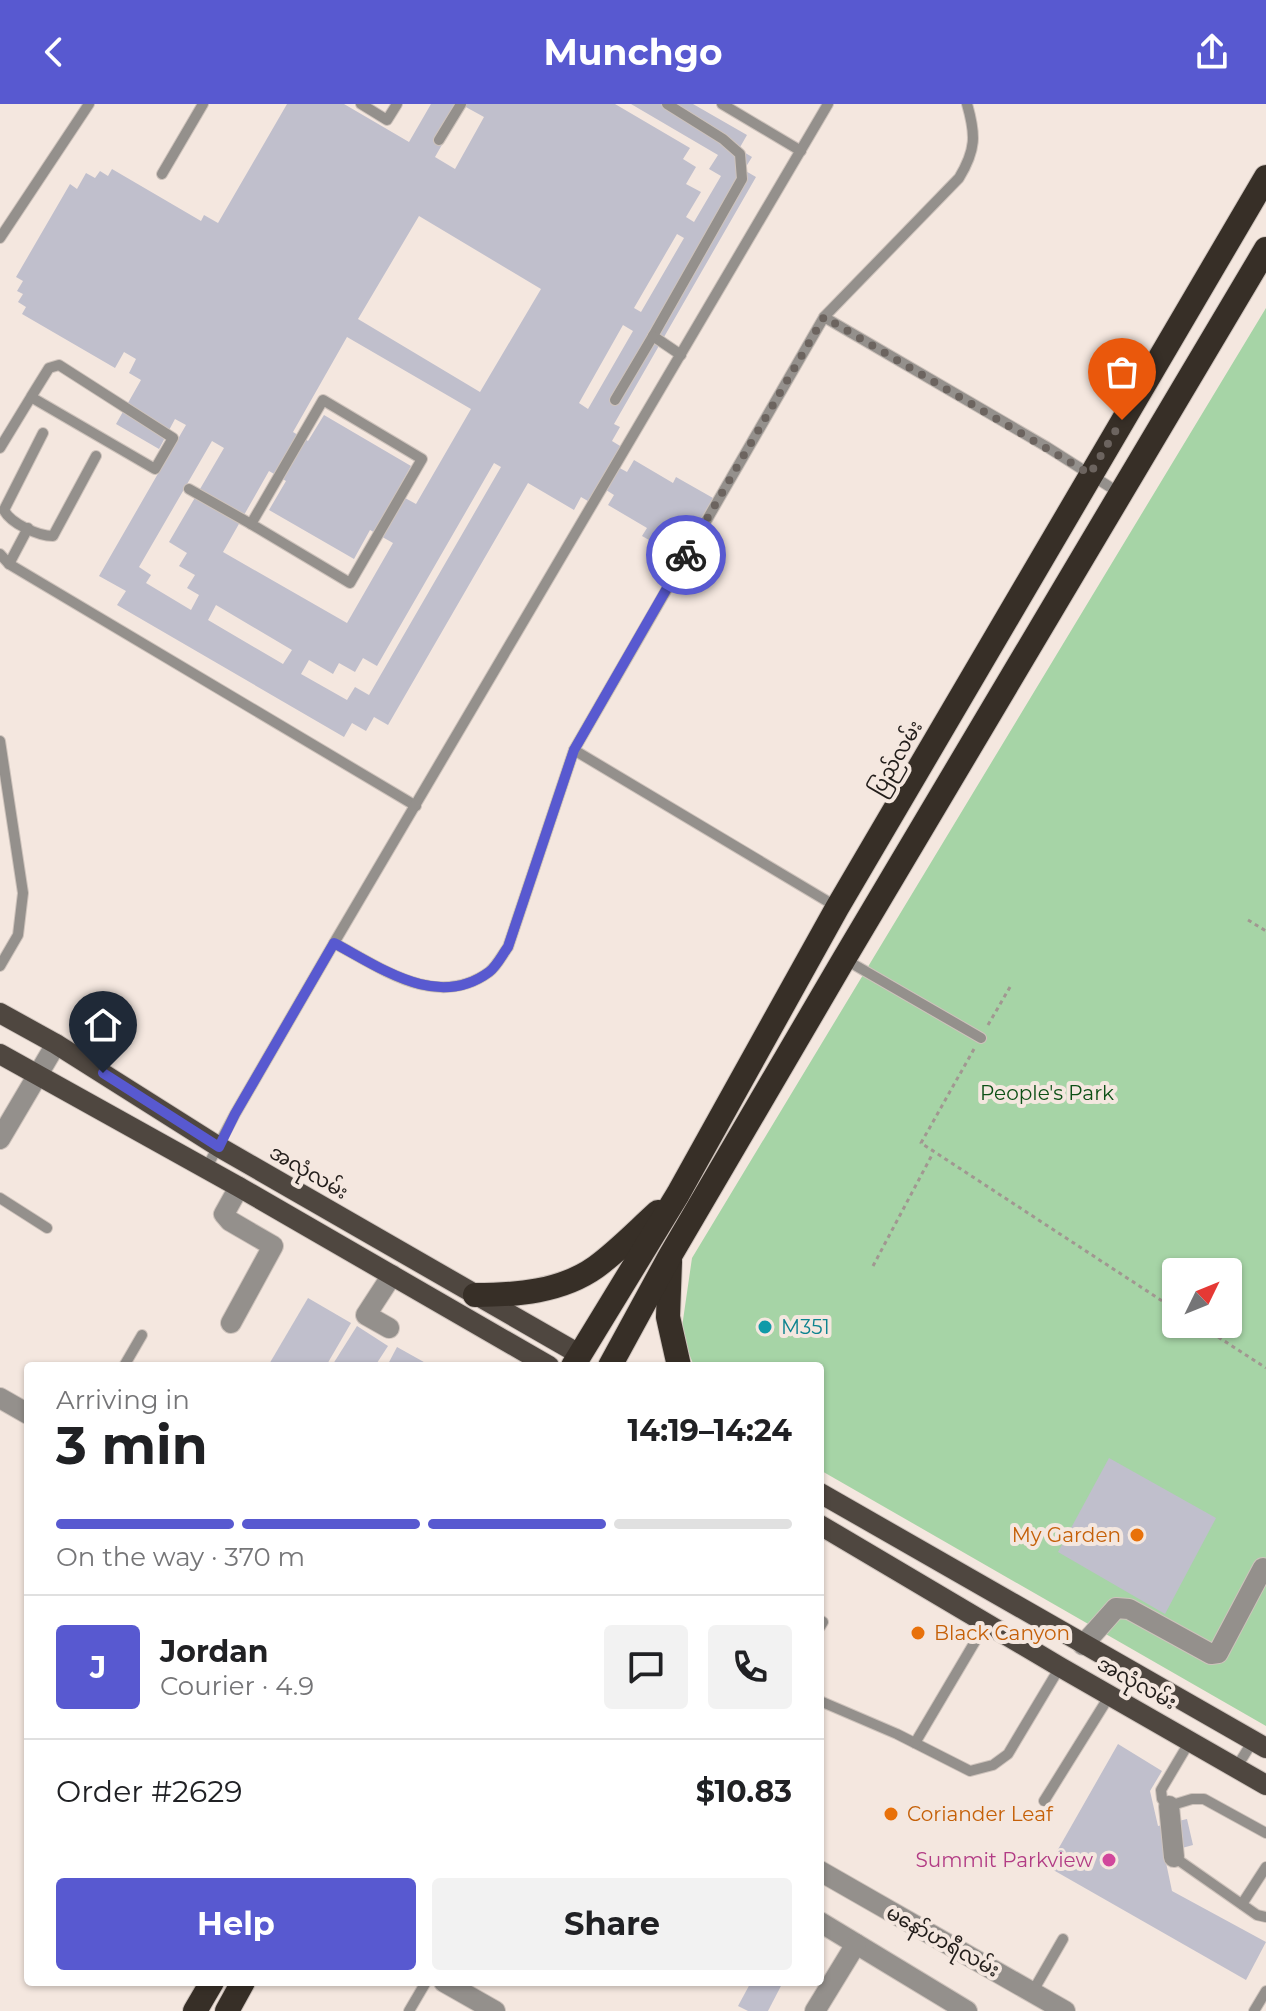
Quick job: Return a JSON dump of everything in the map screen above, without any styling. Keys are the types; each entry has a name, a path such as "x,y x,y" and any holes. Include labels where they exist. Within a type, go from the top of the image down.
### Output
{"highway":[{"name":"ပြည်လမ်း","path":"583,1362 837,908 1266,177"},
{"path":"612,1362 670,1256 844,959 1266,249"},
{"path":"475,1295 523,1295 571,1280 596,1267 678,1194"},
{"path":"670,1256 668,1317 678,1362"},
{"path":"195,2011 210,1986"},
{"path":"227,2011 241,1986"}],"main road":[{"name":"အလုံလမ်း","path":"0,1013 56,1044 219,1147 475,1295 583,1362"},
{"path":"0,1054 239,1187 542,1362"},
{"name":"အလုံလမ်း","path":"824,1495 1260,1744"},
{"name":"အလုံလမ်း","path":"824,1527 1266,1785"}],"street":[{"path":"0,1139 56,1044"},
{"path":"231,1323 273,1246 230,1221 224,1214 239,1187"},
{"path":"389,1328 366,1315 392,1275"},
{"path":"0,1398 24,1412"},
{"path":"1083,1645 1116,1608 1129,1609 1211,1654 1218,1653 1263,1568"},
{"path":"1169,1806 1174,1857"},
{"name":"မနော်ဟရီလမ်း","path":"824,1873 1065,2011"},
{"path":"824,1924 967,2011"},
{"path":"815,2011 856,1944"},
{"path":"451,1986 495,2011"}],"lane":[{"path":"0,238 89,104"},
{"path":"162,174 203,104"},
{"path":"361,104 387,120 397,104"},
{"path":"439,140 461,104"},
{"path":"615,400 742,179 740,154 723,139 667,104"},
{"path":"722,104 801,151"},
{"path":"206,1169 334,943 828,104"},
{"path":"334,943 409,982 430,986 450,988 491,971 508,947 574,750 824,317 959,178 969,162 975,141 967,104"},
{"path":"824,317 1122,494"},
{"path":"653,336 681,355"},
{"path":"0,448 31,397 49,368 59,365 173,438 155,469 31,397"},
{"path":"189,489 350,583 422,459 323,400 251,524"},
{"path":"43,433 4,510 6,516 48,537 53,536 96,456"},
{"path":"9,564 28,528"},
{"path":"0,554 9,564 416,806"},
{"path":"0,741 23,893 18,935 0,966"},
{"path":"574,750 837,908"},
{"path":"844,959 981,1038"},
{"path":"0,1198 47,1228"},
{"path":"126,1362 142,1335"},
{"path":"915,1743 986,1623"},
{"path":"824,1703 970,1771 993,1765 1008,1754 1060,1667"},
{"path":"1044,1801 1110,1695"},
{"path":"1190,1741 1161,1790 1162,1799 1169,1806 1204,1799 1266,1833"},
{"path":"1236,1768 1260,1744"},
{"path":"1174,1857 1257,1915 1266,1917"},
{"path":"1242,1904 1266,1867"},
{"path":"1033,1991 1063,1939"},
{"path":"409,2011 424,1986"},
{"path":"1254,2011 1266,1991"}],"path":[{"path":"1248,920 1266,931"},
{"path":"1010,987 921,1143 1162,1301"},
{"path":"873,1266 933,1153"},
{"path":"1220,1338 1266,1368"}],"green space":[{"name":"People's Park","path":"1266,308 1266,1726 824,1472 824,1362 692,1362 681,1334 692,1258"}],"building":[{"path":"287,104 344,104 409,142 431,104 615,104 690,148 683,159 696,167 686,184 701,192 686,217 694,222 721,176 709,169 718,155 631,104 693,104 747,135 739,149 752,157 744,170 756,177 614,424 620,427 612,441 625,449 616,466 627,472 634,460 673,483 676,477 713,498 679,557 642,536 647,528 608,505 614,495 603,488 593,504 581,497 574,510 528,483 388,725 374,717 366,731 352,723 344,737 117,605 126,591 99,576 186,425 175,419 159,449 116,424 141,380 129,373 136,359 124,352 115,368 22,314 26,307 18,302 23,294 17,291 23,281 16,277 70,184 77,189 86,173 95,178 100,171 108,176 112,169 201,221 204,215 218,223","holes":["464,106 484,117 455,169 435,157","419,216 541,289 480,392 358,319","677,234 684,238 641,312 634,308","623,325 633,331 588,409 579,403","347,337 471,409 416,504 396,493 411,466 324,415 308,441 293,432","212,441 224,448 169,542 187,553 179,566 195,575 187,588 199,595 191,610 146,583 151,575 139,567","494,463 501,467 369,695 355,687 347,700 301,674 309,660 333,674 339,663 355,672 363,658 377,666","269,471 286,481 269,510 354,559 370,530 393,543 347,623 223,552","216,605 292,650 283,664 208,620"]},
{"path":"308,1298 351,1323 328,1362 270,1362"},
{"path":"357,1326 388,1346 378,1362 334,1362"},
{"path":"397,1347 424,1362 389,1362"},
{"name":"My Garden","path":"1109,1458 1216,1518 1165,1614 1058,1552"},
{"name":"Summit Parkview","path":"1118,1744 1162,1771 1150,1791 1158,1826 1187,1819 1193,1845 1164,1853 1172,1891 1266,1942 1246,1980 1048,1867"},
{"path":"749,1986 781,1986 768,2011 748,2011 738,2006"}],"way so far":[{"path":"686,555 824,317 1090,474 1122,420"}],"place":[{"name":"M351","path":"765,1327"},
{"name":"My Garden","path":"1137,1535"},
{"name":"Black Canyon","path":"918,1633"},
{"name":"Coriander Leaf","path":"891,1814"},
{"name":"Summit Parkview","path":"1109,1860"}],"route":[{"path":"103,1073 219,1147 334,943 409,982 430,986 450,988 491,971 508,947 574,750 686,555"}]}
